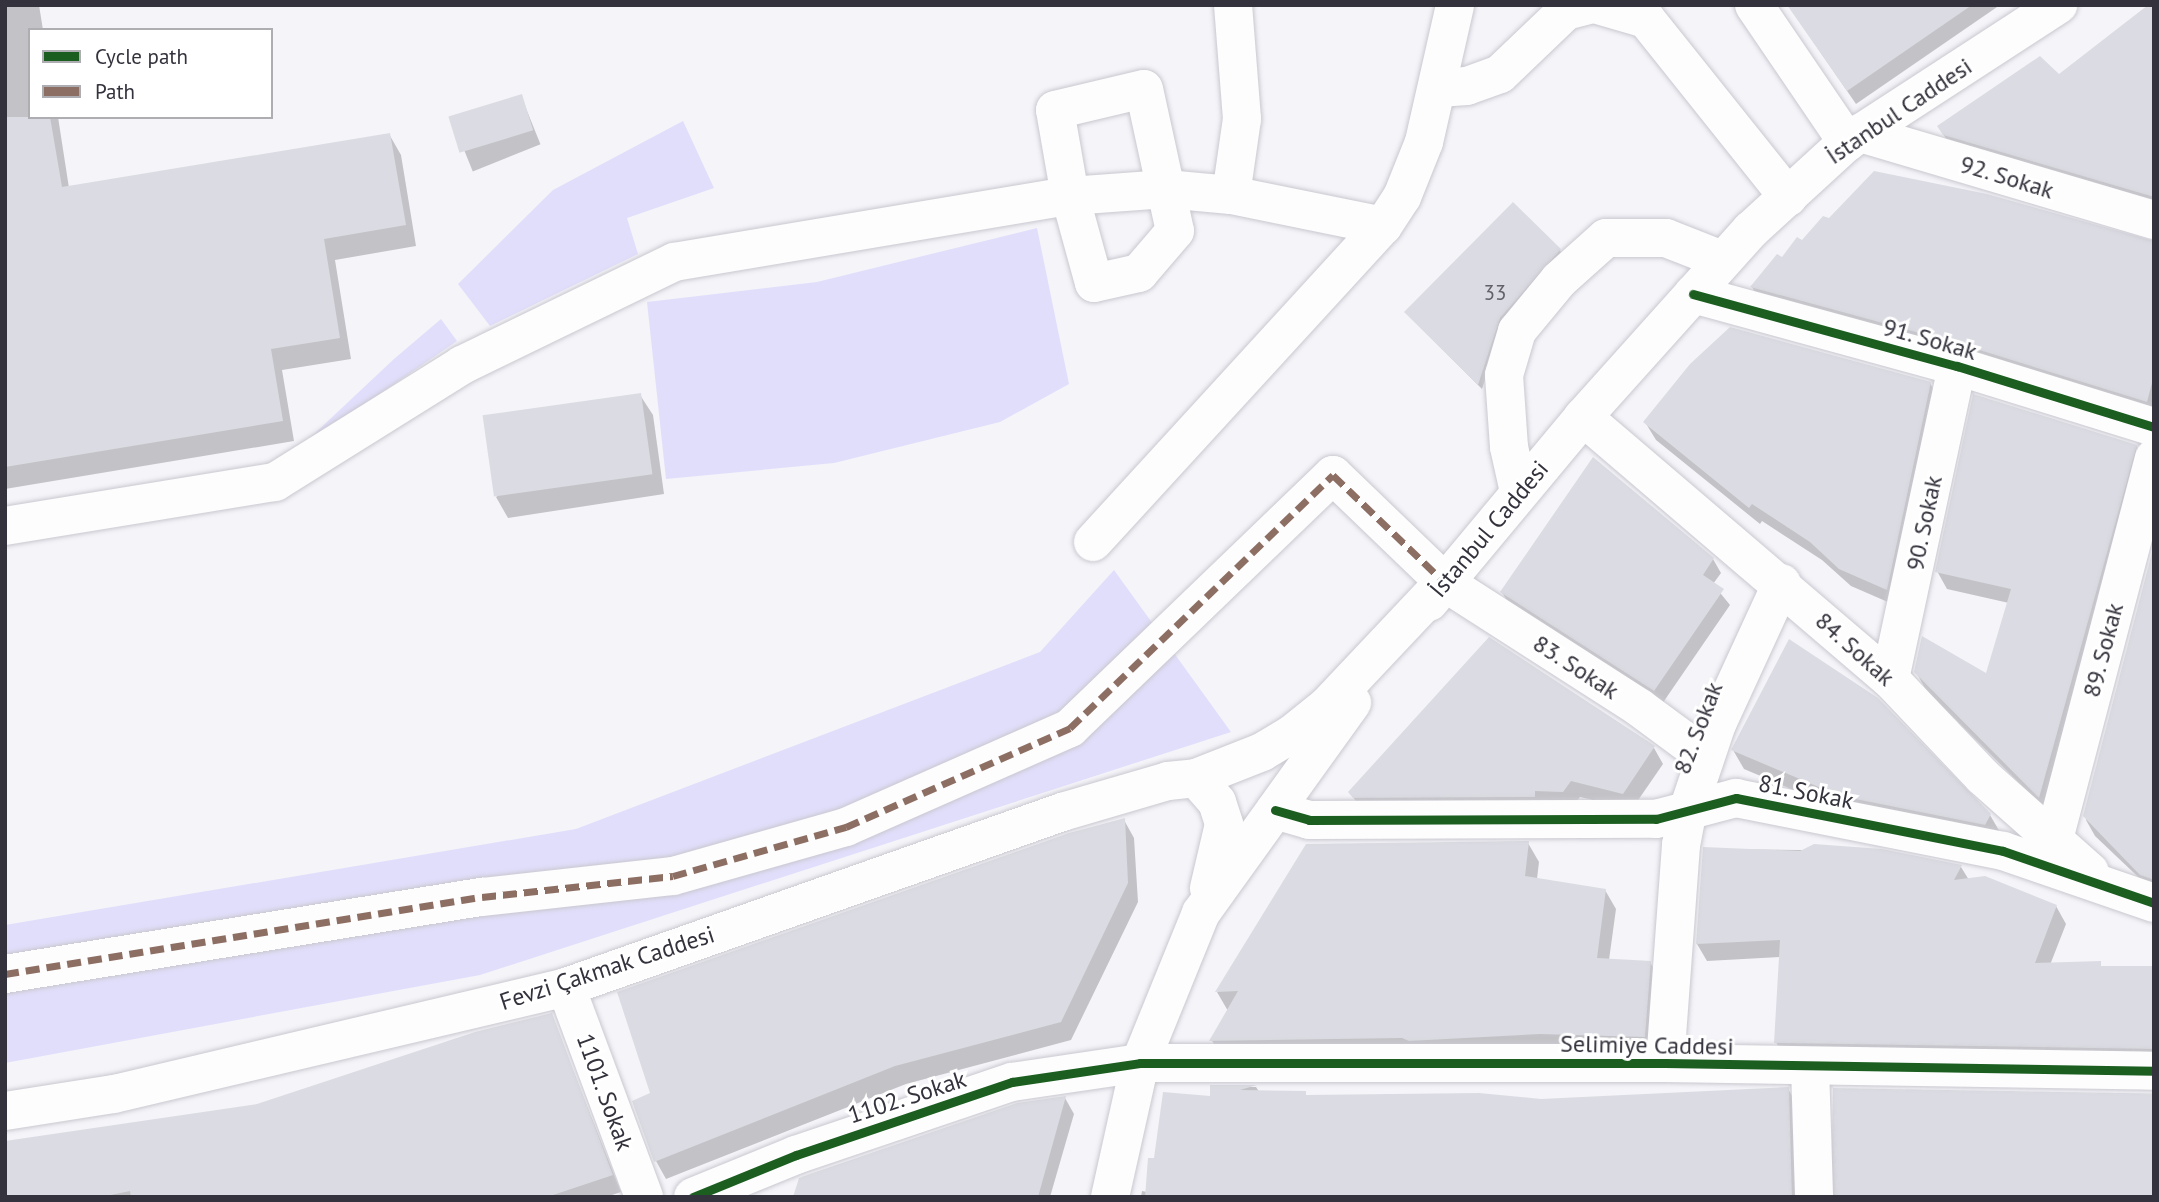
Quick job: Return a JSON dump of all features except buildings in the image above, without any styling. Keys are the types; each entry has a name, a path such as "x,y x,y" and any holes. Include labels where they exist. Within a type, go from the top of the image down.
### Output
{"street":[{"path":"1231,195 1242,119 1233,5"},
{"path":"1093,542 1383,226 1402,197 1424,142 1455,5"},
{"path":"1438,88 1467,86 1500,75 1566,11 1588,5"},
{"path":"1598,5 1646,19 1788,197"},
{"path":"1754,5 1854,137"},
{"name":"İstanbul Caddesi","path":"1110,1197 1140,1063 1200,913 1444,582 1583,417 1722,260 1788,197 1854,137 2058,5"},
{"path":"1144,89 1166,189 1175,231 1139,273 1094,283 1070,196 1055,110 1144,89"},
{"name":"92. Sokak","path":"1854,137 2154,220"},
{"path":"5,526 275,482 462,365 674,262 1070,196 1166,189 1231,195 1383,226"},
{"path":"1519,492 1509,447 1504,375 1517,331 1559,280 1606,238 1666,238 1722,260"},
{"name":"91. Sokak","path":"1693,294 1957,366 2154,427"},
{"name":"90. Sokak","path":"1890,679 1957,366"},
{"name":"84. Sokak","path":"1583,417 1782,583 1890,679 2053,843 2116,892"},
{"name":"89. Sokak","path":"2053,843 2154,458"},
{"name":"83. Sokak","path":"5,974 482,897 673,877 846,827 1070,728 1333,475 1444,582 1640,708 1705,756"},
{"name":"Fevzi Çakmak Caddesi","path":"5,1111 114,1094 566,987 1062,812 1168,780 1196,778 1262,752 1292,734 1327,706 1444,582"},
{"name":"82. Sokak","path":"1664,1063 1681,845 1688,810 1705,756 1782,583"},
{"path":"1196,778 1217,802 1224,824 1220,855 1200,913"},
{"name":"81. Sokak","path":"1275,810 1323,820 1656,819 1736,797 2003,851 2154,903"},
{"name":"1101. Sokak","path":"566,987 644,1197"},
{"name":"Selimiye Caddesi","path":"1140,1063 1664,1063 2154,1071"},
{"name":"1102. Sokak","path":"693,1197 796,1155 1012,1082 1140,1063"},
{"path":"1810,1067 1814,1197"}],"shaded area":[{"path":"683,121 714,188 627,218 638,254 490,326 458,284 553,190"},
{"path":"1037,228 1069,384 1000,422 834,463 666,479 647,302 817,282"},
{"path":"441,319 457,341 295,452 394,359"},
{"path":"1114,570 1231,732 480,975 5,1063 5,925 576,829 1040,652"}],"marked path":[{"path":"5,974 482,897 673,876 846,827 1070,728 1333,475 1444,582"}],"cycle path":[{"path":"1693,294 1957,366 2154,427"},
{"path":"1275,810 1309,820 1656,819 1736,798 2003,851 2154,903"},
{"path":"693,1197 796,1155 1012,1082 1140,1063 1665,1063 2154,1071"}]}
